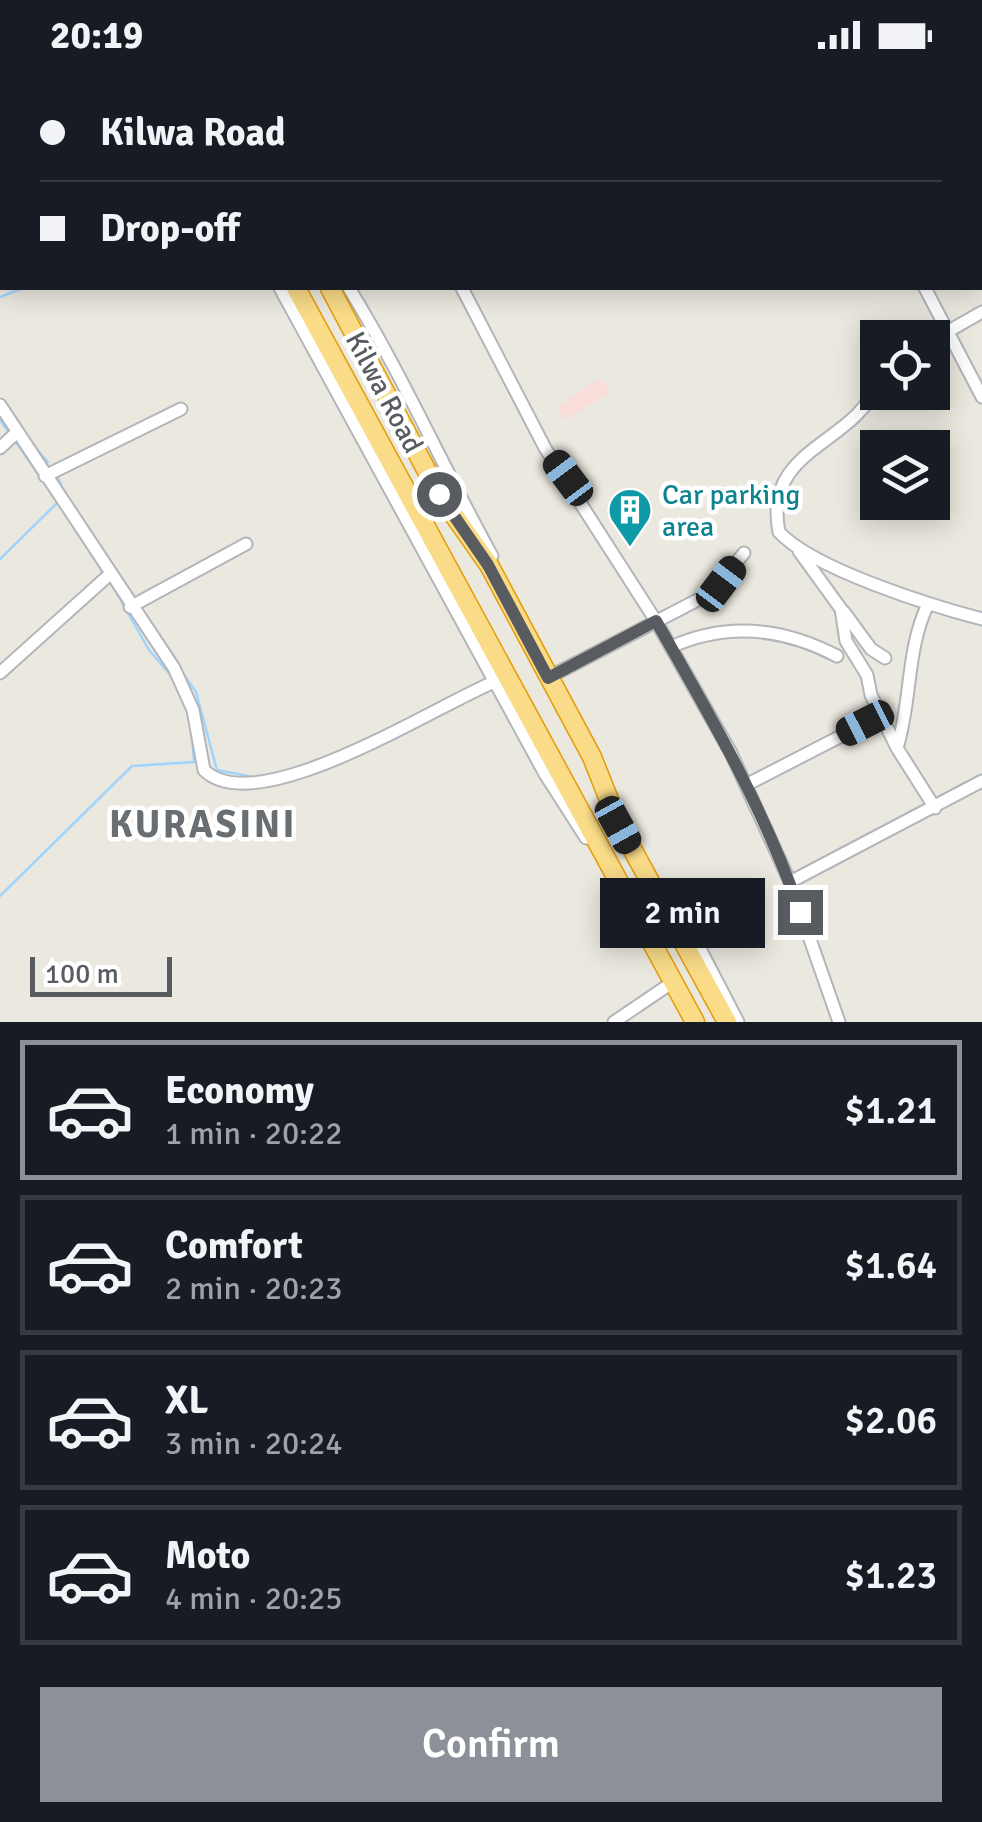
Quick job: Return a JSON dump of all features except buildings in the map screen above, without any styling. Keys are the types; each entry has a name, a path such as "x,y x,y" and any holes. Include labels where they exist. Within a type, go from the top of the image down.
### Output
{"highway":[{"name":"Kilwa Road","path":"297,290 500,680 694,1022"},
{"name":"Kilwa Road","path":"331,290 439,494 488,565 592,756 618,825 727,1022"}],"street":[{"path":"0,404 187,690 204,770 218,780 258,782 299,776 500,680 281,290"},
{"path":"350,290 385,345 434,452 548,677 710,593 744,553"},
{"path":"463,290 545,448 656,621 746,785 790,882 838,1022"},
{"path":"926,290 941,320"},
{"path":"950,330 982,312"},
{"path":"950,338 982,397"},
{"path":"45,476 181,409"},
{"path":"861,410 821,440 782,484 779,532 797,547 871,648 885,658"},
{"path":"0,448 17,432"},
{"path":"130,607 246,544"},
{"path":"797,547 928,604 982,619"},
{"path":"0,673 109,575"},
{"path":"898,748 910,706 917,631 928,604"},
{"path":"841,609 846,641 867,674 880,716 936,808"},
{"path":"671,647 699,636 770,630 791,634 836,656"},
{"path":"746,785 880,716"},
{"path":"790,882 936,808 980,779"},
{"path":"684,942 696,942 738,1022"},
{"path":"614,1022 669,983 685,1022"}],"shaded area":[{"path":"596,380 603,381 610,393 564,420 557,408"}],"waterway":[{"path":"0,297 18,290"},
{"path":"0,420 8,431"},
{"path":"16,442 62,509"},
{"path":"34,446 48,462"},
{"path":"58,478 63,490"},
{"path":"0,559 56,504"},
{"path":"97,562 102,572"},
{"path":"111,583 149,650 173,678"},
{"path":"182,672 196,692 217,770 248,776"},
{"path":"0,896 132,766 194,762 192,736"}],"place":[{"name":"Car parking area","path":"630,548"}],"district":[{"name":"KURASINI","path":"203,824"}],"route":[{"path":"439,494 488,565 548,678 656,621 731,754 767,828 800,912"}]}
